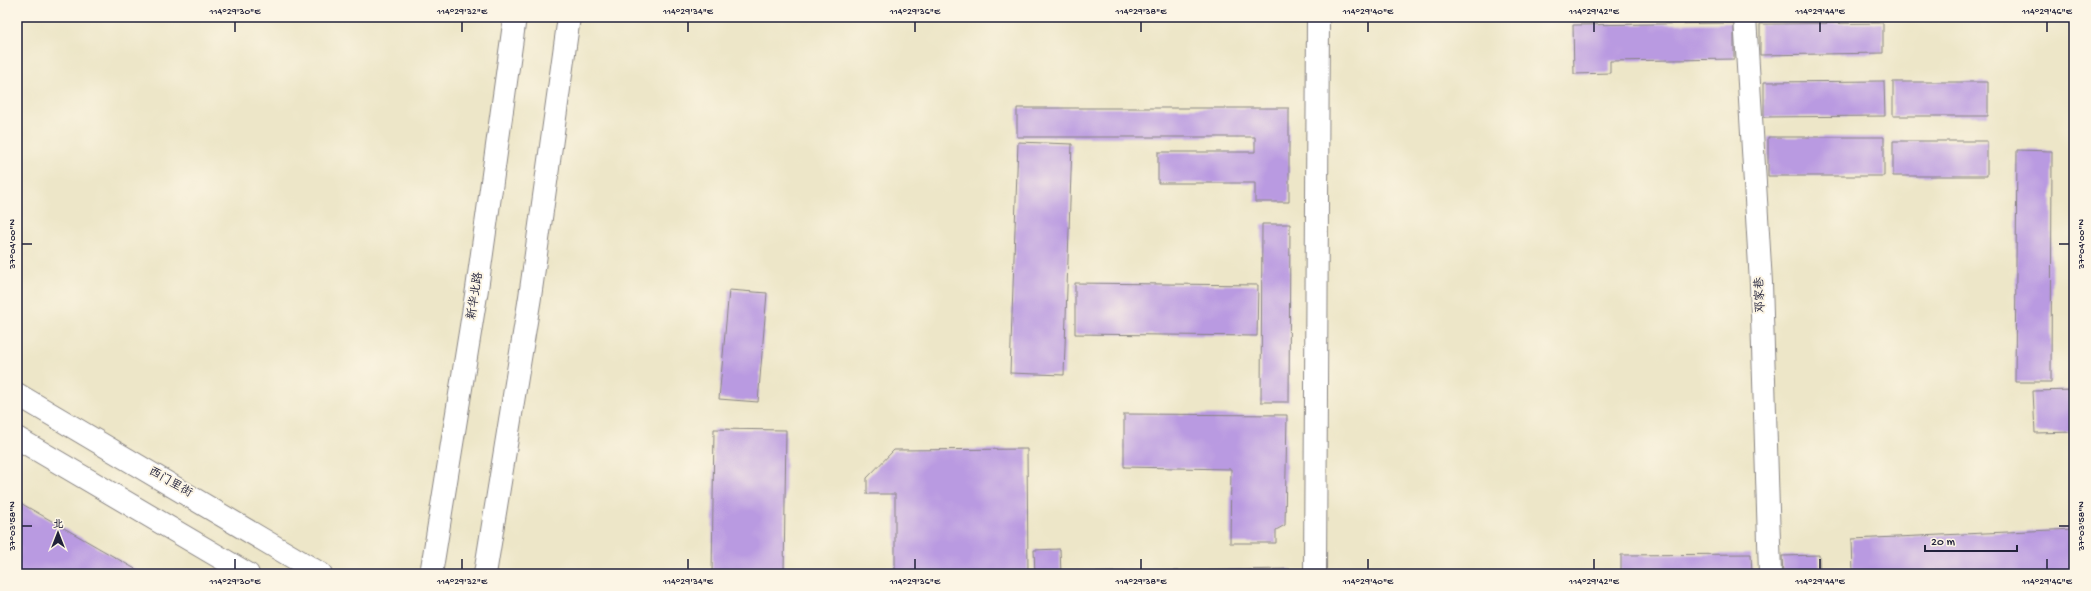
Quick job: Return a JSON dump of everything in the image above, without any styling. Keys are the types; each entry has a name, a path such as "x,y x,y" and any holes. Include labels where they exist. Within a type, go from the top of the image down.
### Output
{"street":[{"name":"新华北路","path":"431,574 477,289 515,17"},
{"path":"485,574 530,296 569,17"},
{"path":"1315,574 1318,17"},
{"name":"邓家巷","path":"1745,17 1761,283 1770,574"},
{"name":"西门里街","path":"17,394 321,574"},
{"path":"17,438 248,574"}],"building":[{"path":"1734,23 1734,59 1610,61 1610,73 1574,74 1573,25"},
{"path":"1883,23 1883,53 1760,55 1760,24"},
{"path":"1884,81 1885,116 1764,117 1764,82"},
{"path":"1893,82 1988,82 1988,116 1893,116"},
{"path":"1017,108 1289,108 1289,202 1255,202 1255,183 1158,183 1158,152 1255,152 1255,137 1017,137"},
{"path":"1768,137 1884,137 1884,176 1768,176"},
{"path":"1893,141 1987,141 1987,176 1893,176"},
{"path":"1018,142 1072,144 1064,375 1010,373"},
{"path":"2017,150 2052,151 2051,382 2015,382"},
{"path":"1262,224 1290,224 1289,402 1261,402"},
{"path":"1075,283 1258,285 1257,336 1075,334"},
{"path":"729,290 767,293 758,402 719,399"},
{"path":"2074,390 2074,432 2035,433 2033,391"},
{"path":"1124,414 1287,415 1285,525 1276,530 1276,543 1230,543 1231,469 1124,467"},
{"path":"714,429 786,430 784,574 712,574"},
{"path":"1027,449 1028,574 895,574 895,494 867,494 867,478 894,450"},
{"path":"17,501 144,574 17,574"},
{"path":"2074,529 2074,574 1853,574 1852,539"},
{"path":"1060,549 1061,574 1035,574 1034,550"},
{"path":"1751,554 1752,574 1621,574 1621,555"},
{"path":"1819,555 1820,574 1783,574 1782,556"},
{"path":"1290,569 1290,574 1068,574 1068,573"}]}
